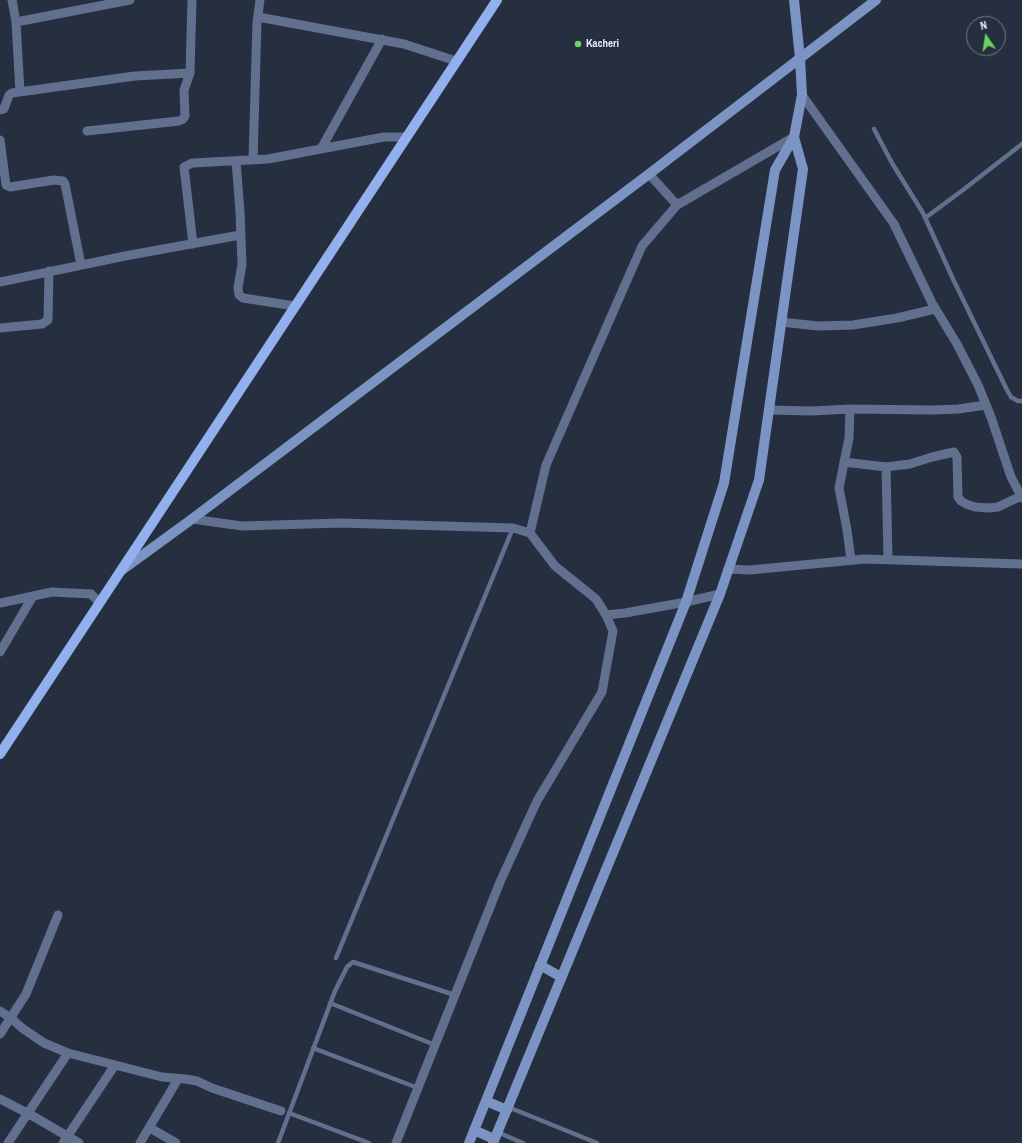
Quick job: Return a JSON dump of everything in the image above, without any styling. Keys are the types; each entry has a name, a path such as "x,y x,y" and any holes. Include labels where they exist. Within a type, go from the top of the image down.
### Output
{"main road":[{"path":"0,754 497,0"}],"street":[{"path":"12,0 16,22 20,92"},
{"path":"16,22 130,0"},
{"path":"87,132 179,121 184,119 184,90 190,73 192,0"},
{"path":"253,160 258,17 260,0"},
{"path":"469,1143 686,602 724,483 775,170 794,137 802,95 794,0"},
{"path":"120,571 192,519 649,174 876,0"},
{"path":"258,17 382,39 404,44 456,61"},
{"path":"321,149 382,39"},
{"path":"0,110 4,109 9,95 12,93 135,76 190,73"},
{"path":"802,95 894,224 935,309 978,385 991,417 1011,478 1022,497 998,507 989,508 975,507 961,501 958,497 958,457 954,452 910,464 886,466 844,462"},
{"path":"193,244 184,167 192,163 268,159 384,137 406,137"},
{"path":"530,533 546,465 642,246 677,205 794,137"},
{"path":"474,1130 495,1138 720,594 759,480 803,169 794,137"},
{"path":"0,140 6,185 10,187 54,180 63,181 65,184 81,265"},
{"path":"236,161 242,264 238,288 239,295 243,298 295,306"},
{"path":"649,174 677,205"},
{"path":"0,282 240,234"},
{"path":"0,328 42,324 48,320 49,271"},
{"path":"781,322 818,326 853,325 897,318 935,309"},
{"path":"769,410 934,410 958,409 986,405"},
{"path":"850,409 849,438 839,488 847,530 850,560"},
{"path":"886,466 888,559"},
{"path":"192,519 242,526 341,523 513,528 530,533 555,566 596,599 606,615 613,631 602,692 537,801 500,882 396,1143"},
{"path":"728,569 750,570 865,559 1022,564"},
{"path":"0,603 52,592 91,594 100,603"},
{"path":"606,615 686,602 720,594"},
{"path":"0,652 34,596"},
{"path":"0,1034 26,994 58,915"},
{"path":"540,965 561,977"},
{"path":"0,1011 44,1043 68,1052 162,1077 197,1081 212,1088 285,1112"},
{"path":"8,1143 68,1052"},
{"path":"65,1140 115,1065"},
{"path":"140,1143 178,1079"},
{"path":"0,1100 27,1113 65,1140 79,1143"},
{"path":"486,1101 507,1108"},
{"path":"150,1128 176,1143"}],"lane":[{"path":"874,129 892,163 925,218 1007,390 1011,397 1018,401 1022,400"},
{"path":"925,218 1022,144"},
{"path":"336,958 513,528"},
{"path":"278,1143 285,1112 313,1048 330,1003 347,967 353,962 455,996"},
{"path":"330,1003 435,1045"},
{"path":"313,1048 418,1088"},
{"path":"507,1108 597,1143"},
{"path":"285,1112 369,1143"},
{"path":"581,1143 583,1137"},
{"path":"495,1138 523,1143"}],"place":[{"name":"Kacheri","path":"578,44"}]}
